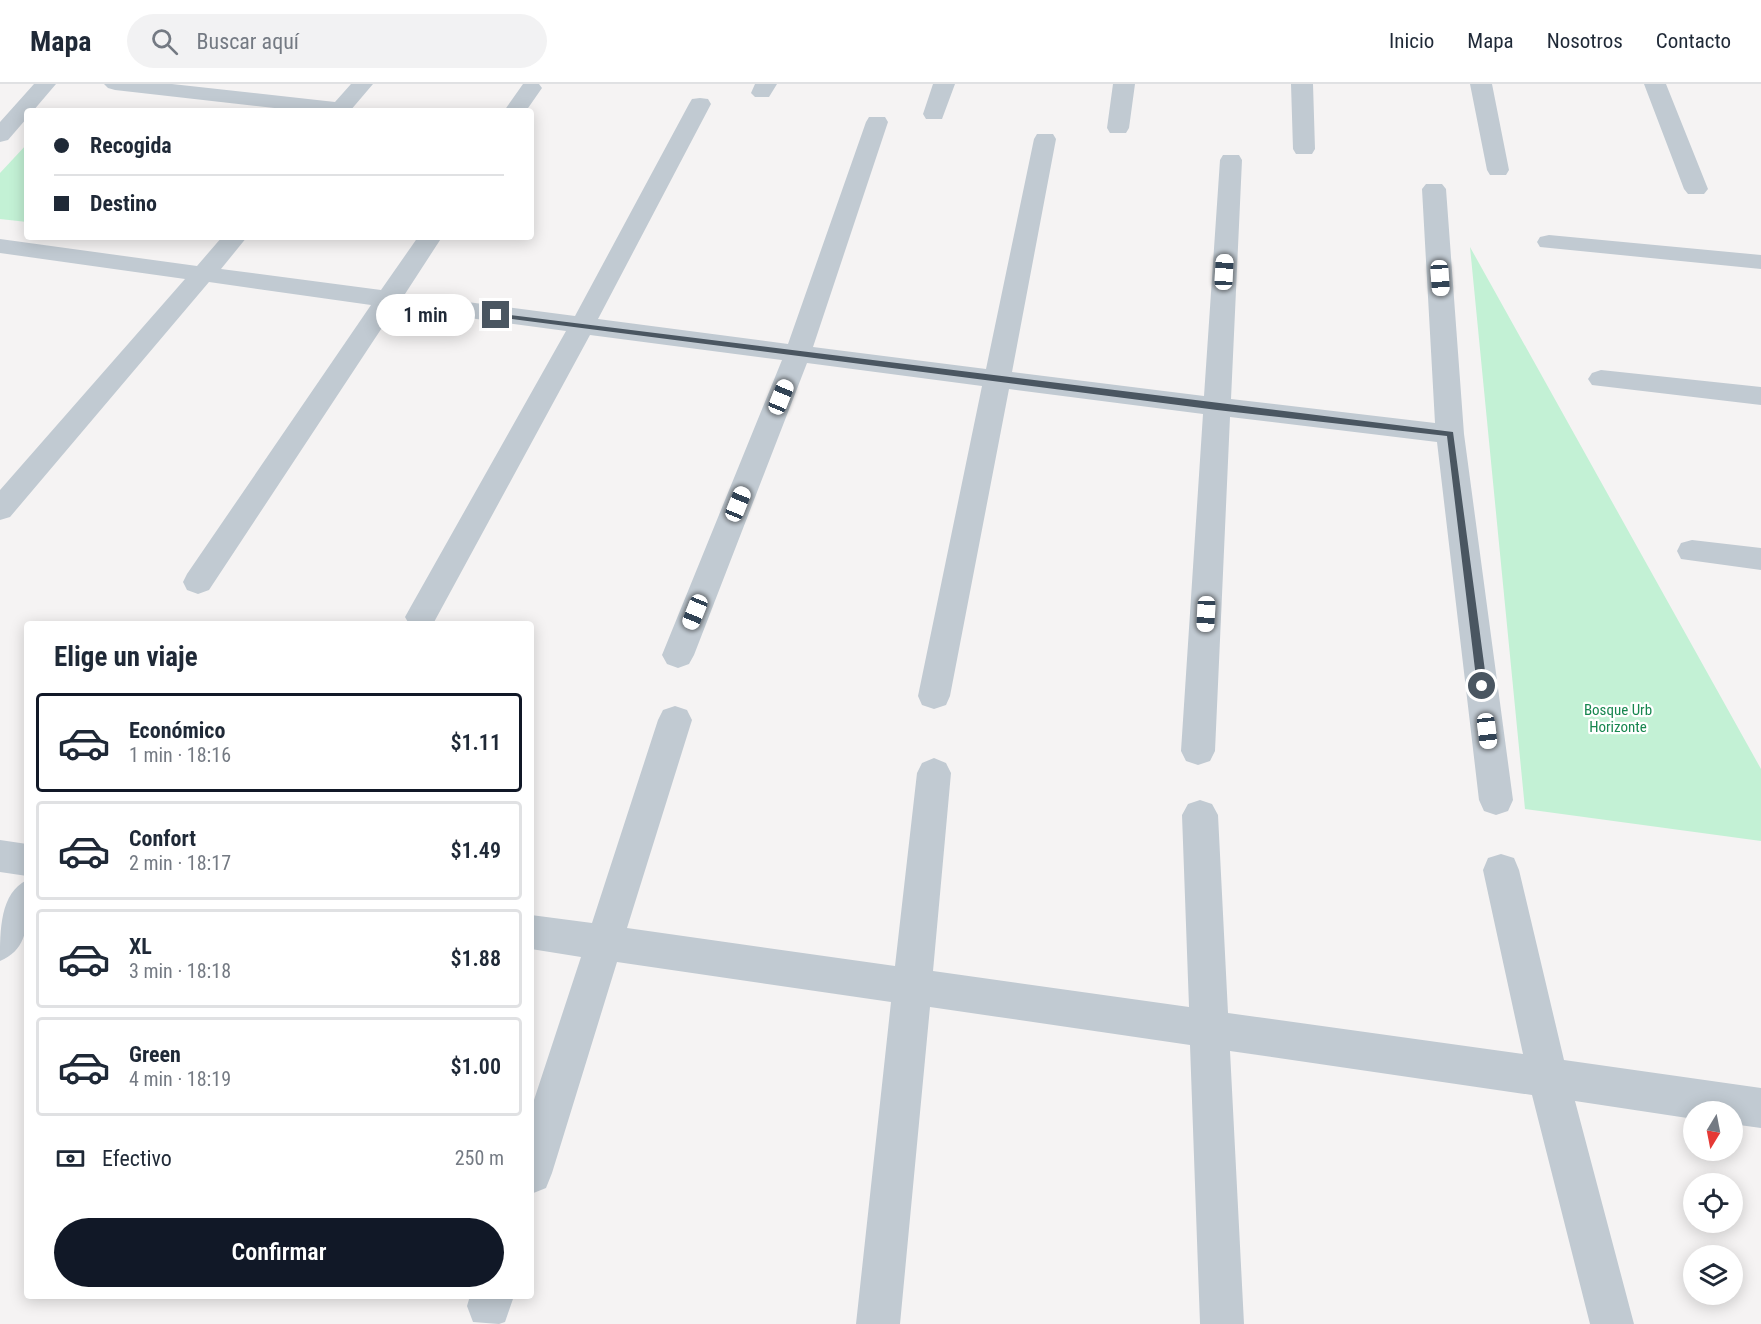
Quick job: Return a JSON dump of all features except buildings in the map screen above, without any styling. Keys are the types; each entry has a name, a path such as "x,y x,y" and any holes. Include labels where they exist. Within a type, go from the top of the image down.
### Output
{"street":[{"path":"0,135 45,84"},
{"path":"115,84 323,108"},
{"path":"342,108 362,84"},
{"path":"934,114 944,84"},
{"path":"1118,128 1124,84"},
{"path":"1302,84 1304,149"},
{"path":"1481,84 1498,170"},
{"path":"1655,84 1696,189"},
{"path":"517,108 531,88"},
{"path":"421,617 582,326 700,104"},
{"path":"678,655 798,354 877,122"},
{"path":"933,696 1045,139"},
{"path":"1198,751 1231,160"},
{"path":"1434,189 1450,434 1496,800"},
{"path":"0,509 232,240"},
{"path":"198,582 428,240"},
{"path":"1549,242 1761,262"},
{"path":"0,246 582,326 1217,407 1450,434"},
{"path":"1601,379 1761,396"},
{"path":"1692,551 1761,559"},
{"path":"534,1163 675,720"},
{"path":"878,1324 934,773"},
{"path":"1200,815 1222,1324"},
{"path":"0,856 24,860"},
{"path":"1501,870 1548,1077 1612,1324"},
{"path":"0,943 24,902"},
{"path":"534,932 1761,1108"}],"green space":[{"path":"24,147 24,222 0,219 0,173"},
{"name":"Bosque Urb Horizonte","path":"1470,247 1761,769 1761,841 1525,809"}],"route":[{"path":"496,315 1217,407 1450,434 1482,686"}]}
